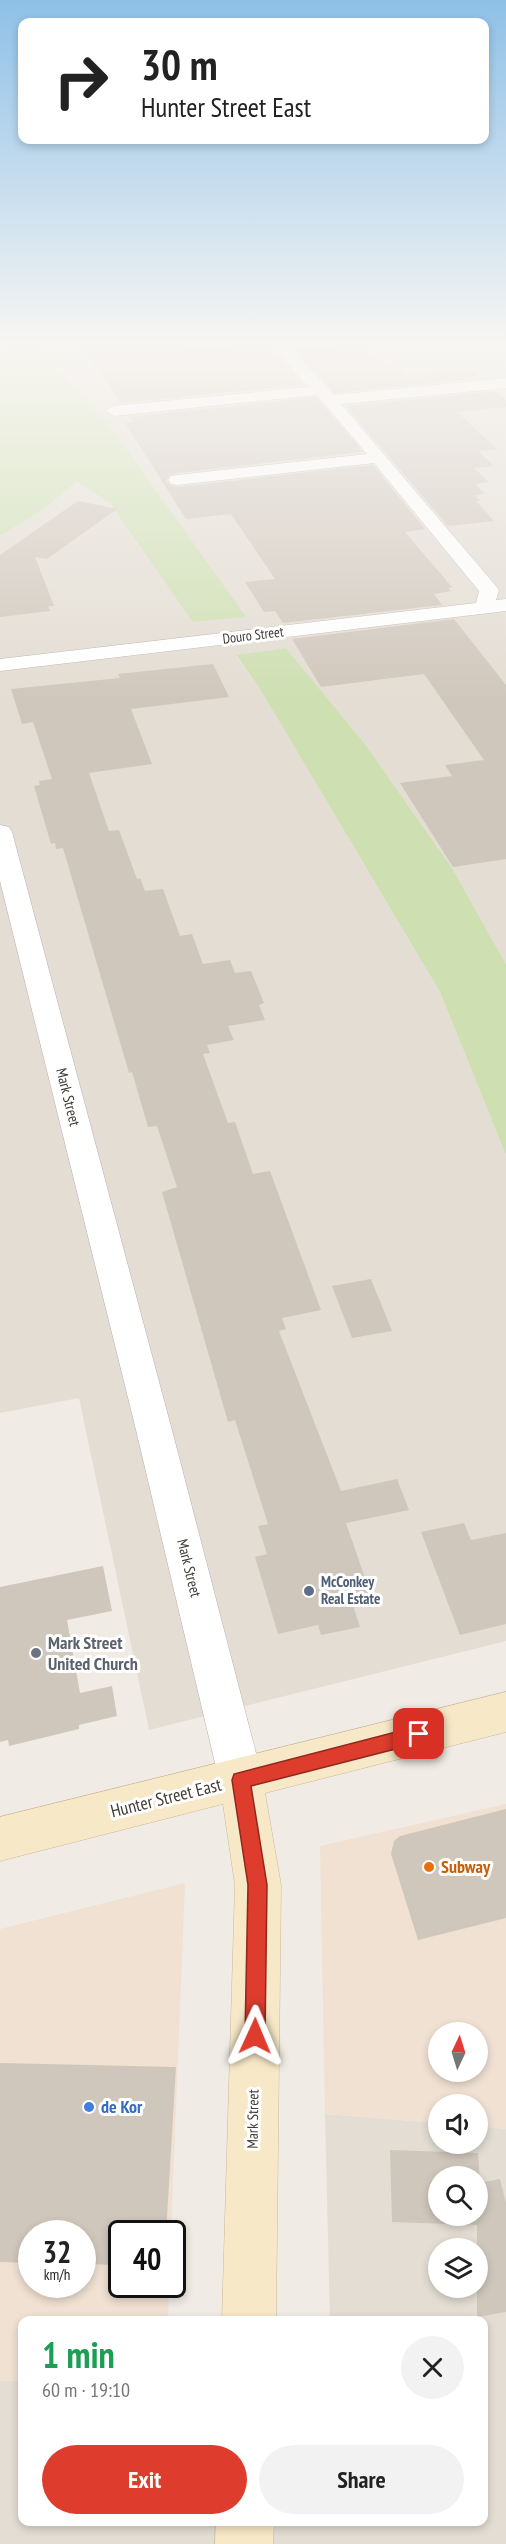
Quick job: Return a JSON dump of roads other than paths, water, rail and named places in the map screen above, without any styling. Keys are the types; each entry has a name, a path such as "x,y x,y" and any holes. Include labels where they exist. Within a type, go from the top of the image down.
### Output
{"main road":[{"name":"Hunter Street East","path":"0,1839 506,1712"},
{"name":"Mark Street","path":"241,1780 258,1885 249,2316"},
{"path":"244,2544 245,2526"}],"street":[{"path":"177,480 343,462"},
{"path":"380,462 489,590 485,608 500,626"},
{"name":"Douro Street","path":"0,665 506,605"},
{"name":"Mark Street","path":"0,832 155,1434 241,1780"}],"place":[{"name":"McConkey Real Estate","path":"309,1591"},
{"name":"Mark Street United Church","path":"36,1653"},
{"name":"Subway","path":"429,1867"},
{"name":"de Kor","path":"89,2107"}]}
